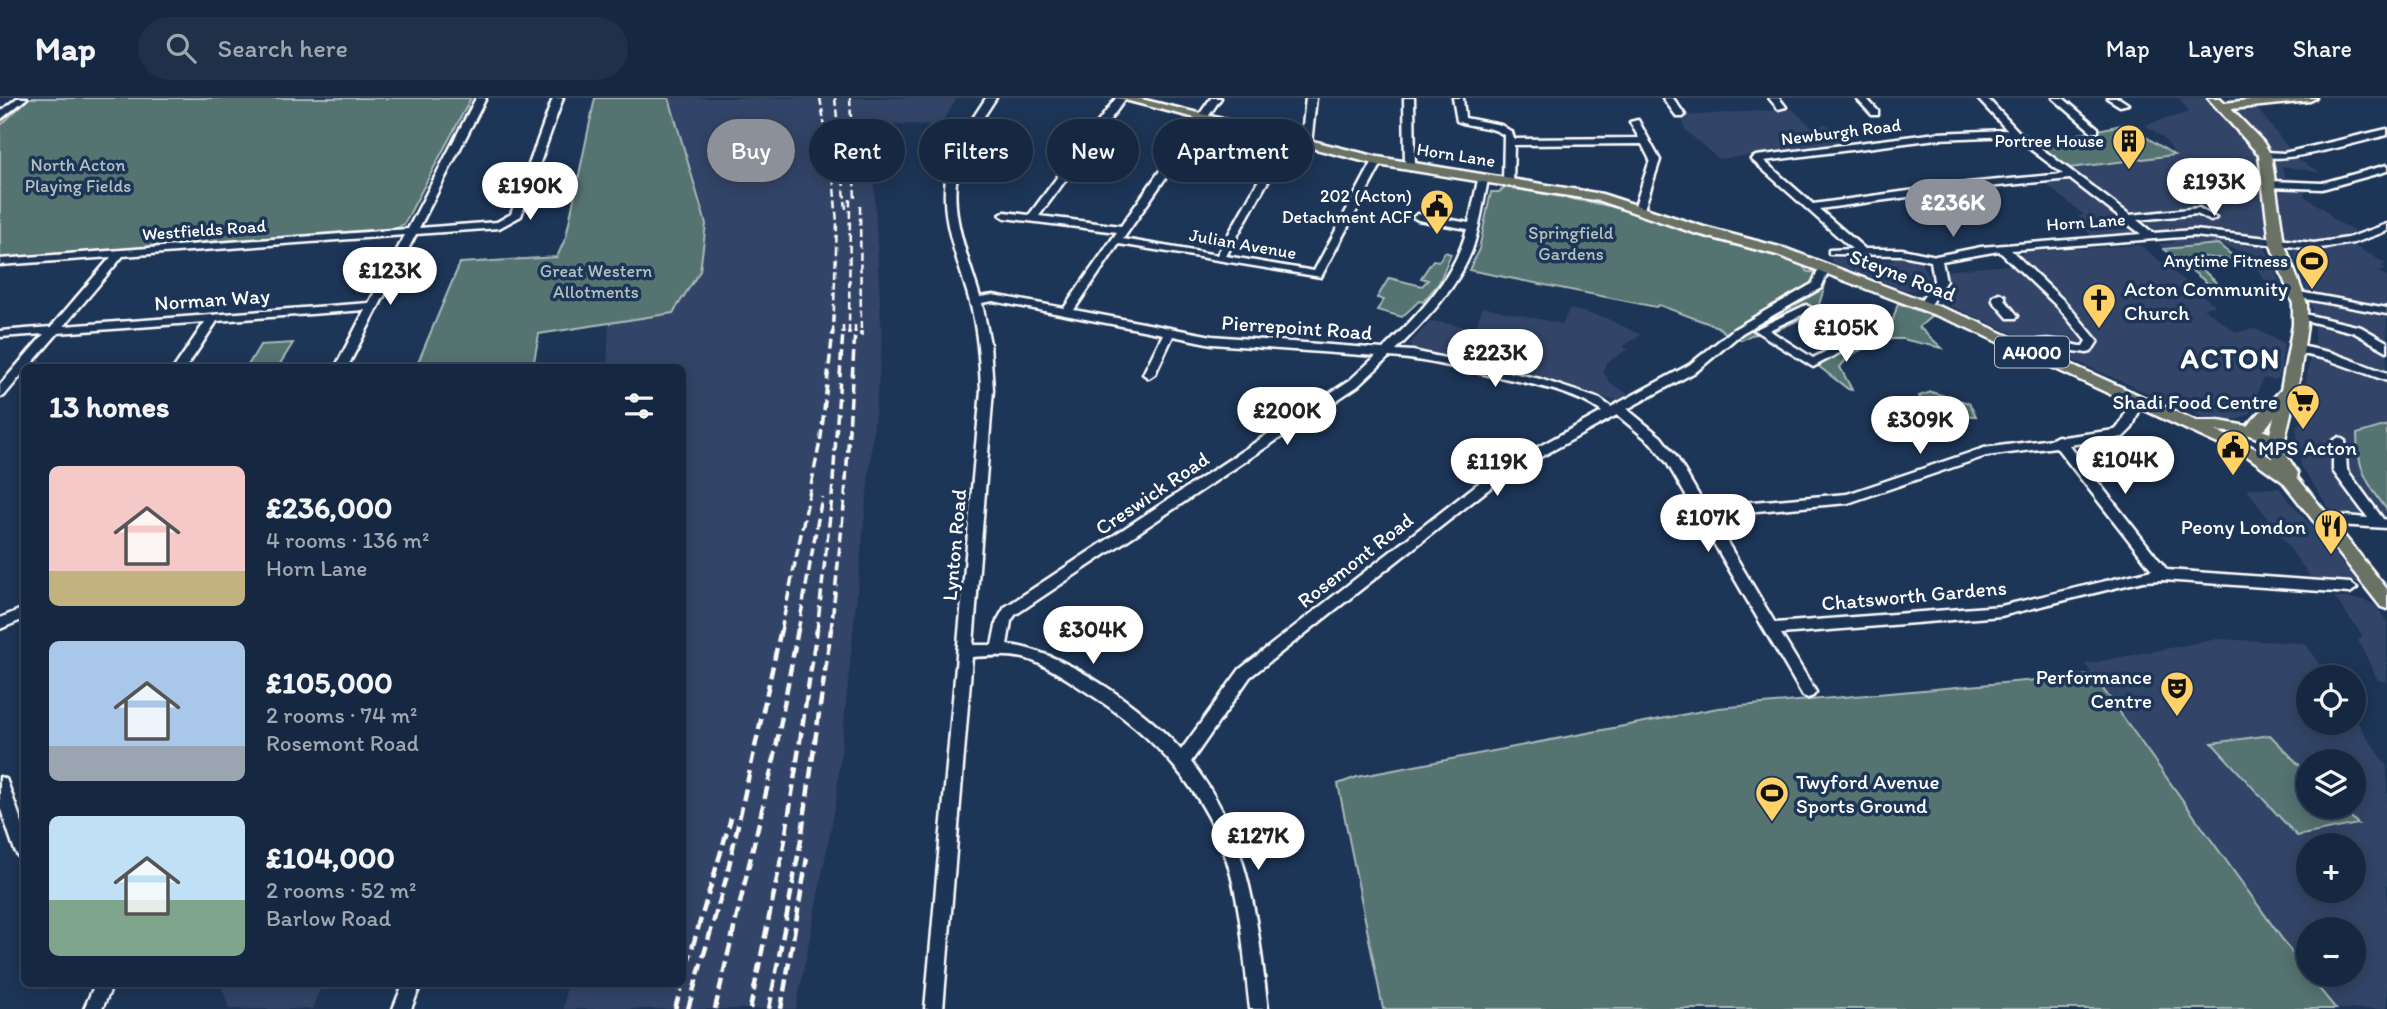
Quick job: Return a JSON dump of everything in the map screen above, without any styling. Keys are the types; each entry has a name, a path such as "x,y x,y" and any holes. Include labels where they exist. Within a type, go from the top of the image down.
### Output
{"main road":[{"name":"Horn Lane","path":"1122,98 1140,100 1202,119"},
{"path":"2214,98 2222,103 2265,155 2277,243 2299,295 2300,316 2276,448 2290,473 2289,478"},
{"path":"2222,103 2263,104 2310,98"},
{"name":"Horn Lane","path":"1313,146 1410,167 1591,196 1699,230 1782,252"},
{"name":"Steyne Road","path":"1782,252 1925,304 2199,426 2227,443 2246,450"},
{"path":"2286,393 2259,425 2244,430 2233,438 2246,450 2289,478 2387,601"},
{"name":"Steyne Road","path":"2199,426 2244,430 2267,436 2276,448"},
{"path":"2246,450 2266,456 2276,448"},
{"path":"2365,572 2387,584"}],"street":[{"path":"0,117 22,98"},
{"path":"343,364 481,98"},
{"name":"Westfields Road","path":"0,262 499,225 516,216 558,98"},
{"name":"Lynton Road","path":"934,1009 987,390 983,333 954,231 950,199 952,169 990,98"},
{"path":"1032,218 1122,98"},
{"path":"1202,119 1216,98"},
{"path":"1309,119 1311,98"},
{"path":"1409,98 1410,167"},
{"path":"1458,98 1460,119 1466,123 1504,128 1509,134 1508,183"},
{"path":"1668,98 1680,115"},
{"path":"1774,98 1781,107"},
{"path":"1861,98 1875,113"},
{"path":"1982,98 2015,132 2151,236"},
{"path":"2058,98 2095,130"},
{"path":"2112,98 2123,104"},
{"path":"1635,122 1656,160 1639,209"},
{"name":"Newburgh Road","path":"1811,207 1755,159 1937,136 2015,132"},
{"path":"2265,155 2284,156 2387,132"},
{"path":"1508,142 1646,141"},
{"name":"Julian Avenue","path":"1118,241 1317,275 1378,161"},
{"path":"2270,184 2322,186 2387,168"},
{"path":"1811,207 1967,186 2072,176"},
{"name":"Creswick Road","path":"998,652 1004,621 1010,611 1354,383 1387,352 1452,281 1464,256 1473,227 1483,180"},
{"path":"1066,313 1159,182"},
{"path":"1220,258 1263,182"},
{"path":"1811,207 1862,252"},
{"path":"2128,218 2199,211 2211,218"},
{"path":"1005,215 1126,230"},
{"path":"1418,217 1473,227"},
{"name":"Horn Lane","path":"1833,252 1902,252 1931,257 2002,248 2201,233 2314,246 2335,244 2387,227"},
{"path":"2002,248 2063,306 2092,341 2087,349 2077,351 2038,342 2034,345 2035,353"},
{"path":"24,364 120,253"},
{"path":"1925,304 1940,281 1931,257"},
{"name":"Rosemont Road","path":"1183,760 1245,673 1499,474 1693,368 1738,331 1780,319 1816,286 1825,267"},
{"path":"2299,295 2387,311"},
{"path":"1999,296 1999,302 2012,316"},
{"name":"Pierrepoint Road","path":"975,300 993,299 1169,333 1261,345 1387,352 1455,363 1536,382 1596,402 1613,410 1656,440 1703,511 1808,692"},
{"name":"Norman Way","path":"0,334 373,306"},
{"path":"1806,308 1859,339 1813,363 1760,330 1780,319 1806,308"},
{"path":"2300,316 2362,330 2387,347"},
{"path":"183,364 213,318"},
{"path":"1149,374 1169,333"},
{"path":"2295,349 2312,351 2387,377"},
{"path":"0,393 21,368"},
{"path":"1703,511 1848,498 1984,452 2119,433 2126,428 2138,399"},
{"path":"2058,440 2163,575"},
{"path":"2339,441 2340,471 2383,524"},
{"path":"2321,519 2383,524"},
{"name":"Chatsworth Gardens","path":"1772,629 2001,611 2143,576 2163,575 2350,588"},
{"path":"0,624 21,614"},
{"path":"966,651 1021,652 1067,672 1117,701 1162,737 1183,760 1229,843 1243,890 1259,1009"},
{"path":"0,784 21,843"},
{"path":"93,1009 103,987"},
{"path":"402,1009 411,987"}],"shaded area":[{"path":"669,98 957,98 945,119 919,119 919,124 905,124 905,119 809,119 809,182 874,182 882,345 836,802 796,1009 564,1009 566,987 686,987 686,364 607,364 609,323 673,313 706,224"},
{"path":"2179,98 2249,98 2297,159 2322,173 2282,166 2285,177 2304,180 2309,184 2304,196 2326,210 2334,220 2355,231 2340,238 2387,264 2381,266 2387,269 2379,272 2387,277 2387,424 2357,434 2357,444 2363,477 2387,510 2387,519 2334,515 2301,466 2296,425 2299,425 2310,357 2315,356 2314,326 2312,306 2293,252 2293,241 2209,231 2156,231 2071,169 2177,156 2162,137 2145,125 2189,112"},
{"path":"1792,109 1811,126 1826,124 1853,143 1718,159 1685,130 1682,116"},
{"path":"2070,182 2135,231 2091,235 2078,223 2083,222 2078,216 2084,215 2046,184"},
{"path":"2196,238 2264,244 2285,295 2273,292 2246,253 2218,244 2164,249 2159,244 2174,243 2173,239"},
{"path":"2140,245 2216,306 2203,308 2236,332 2255,329 2284,343 2279,378 2263,378 2250,414 2239,419 2219,421 2200,416 1944,303 1952,284 1944,271 2008,265 2023,252"},
{"path":"1897,257 1920,261 1929,278 1922,289 1906,290 1831,262 1831,258 1892,261"},
{"path":"1483,307 1563,324 1569,309 1604,317 1641,335 1623,346 1628,349 1606,363 1603,371 1611,384 1629,394 1617,400 1607,399 1555,382 1465,359 1418,351 1410,344 1431,321 1475,328"},
{"path":"2246,488 2279,488 2359,583 2311,578"},
{"path":"2334,597 2365,600 2375,605 2387,622 2387,682 2378,680 2358,640 2363,636"},
{"path":"2217,639 2305,643 2320,665 2296,665 2296,735 2366,735 2387,767 2387,1009 2336,1009 2319,987 2366,987 2366,917 2296,917 2296,955 2085,664"},
{"path":"222,987 321,987 312,1009 229,1009"}],"green space":[{"name":"North Acton Playing Fields","path":"29,98 471,98 404,224 397,228 0,258 0,126"},
{"name":"Great Western Allotments","path":"595,98 669,98 706,224 700,271 673,313 539,334 534,364 417,364 460,263 557,257 566,237"},
{"path":"2126,124 2174,155 2070,168 2036,143"},
{"name":"Springfield Gardens","path":"1506,187 1615,207 1689,233 1799,262 1808,272 1813,272 1826,282 1817,311 1878,331 1892,323 1898,303 1932,316 1919,327 1942,348 1902,339 1876,339 1848,358 1840,367 1852,390 1817,365 1856,340 1822,318 1810,315 1774,331 1751,335 1742,340 1728,335 1718,327 1659,305 1656,307 1469,270 1479,249 1491,192 1499,192"},
{"path":"2218,244 2238,260 2202,257 2206,262 2197,264 2227,293 2219,292 2164,249"},
{"path":"1445,252 1451,254 1439,283 1423,302 1419,301 1402,317 1377,310 1384,300 1377,298 1389,278 1422,286 1428,280 1421,278 1433,260 1439,261"},
{"path":"293,343 280,364 249,364 260,345"},
{"path":"1931,392 1969,403 1976,416 1928,415 1919,396"},
{"path":"2387,425 2387,510 2364,475 2357,434"},
{"name":"Twyford Avenue Sports Ground","path":"2093,675 2296,958 2296,987 2318,987 2336,1009 1383,1009 1338,784 1357,777 1718,708"},
{"path":"2270,735 2296,762 2296,819 2353,819 2358,824 2296,835 2212,743"}],"railway":[{"path":"820,98 833,174 837,223 833,333"},
{"path":"835,98 846,209"},
{"path":"850,98 855,199"},
{"path":"849,333 850,199"},
{"path":"860,206 861,333"},
{"path":"843,325 843,331"},
{"path":"855,325 855,331"},
{"path":"781,631 821,437 833,331"},
{"path":"817,631 832,497 843,331"},
{"path":"831,631 845,497 855,331"},
{"path":"798,631 822,497"},
{"path":"688,1009 726,879 781,629"},
{"path":"715,1009 774,759 798,629"},
{"path":"750,1009 785,840 817,629"},
{"path":"769,1009 801,840 831,629"},
{"path":"686,969 731,818"},
{"path":"781,1009 807,858"},
{"path":"675,1009 681,987"}],"place":[{"name":"Portree House","path":"2129,171"},
{"name":"202 (Acton) Detachment ACF","path":"1437,236"},
{"name":"Anytime Fitness","path":"2312,291"},
{"name":"Acton Community Church","path":"2099,330"},
{"name":"Shadi Food Centre","path":"2303,431"},
{"name":"MPS Acton","path":"2233,477"},
{"name":"Peony London","path":"2331,556"},
{"name":"Performance Centre","path":"2177,718"},
{"name":"Twyford Avenue Sports Ground","path":"1772,823"}],"district":[{"name":"ACTON","path":"2231,358"}]}
